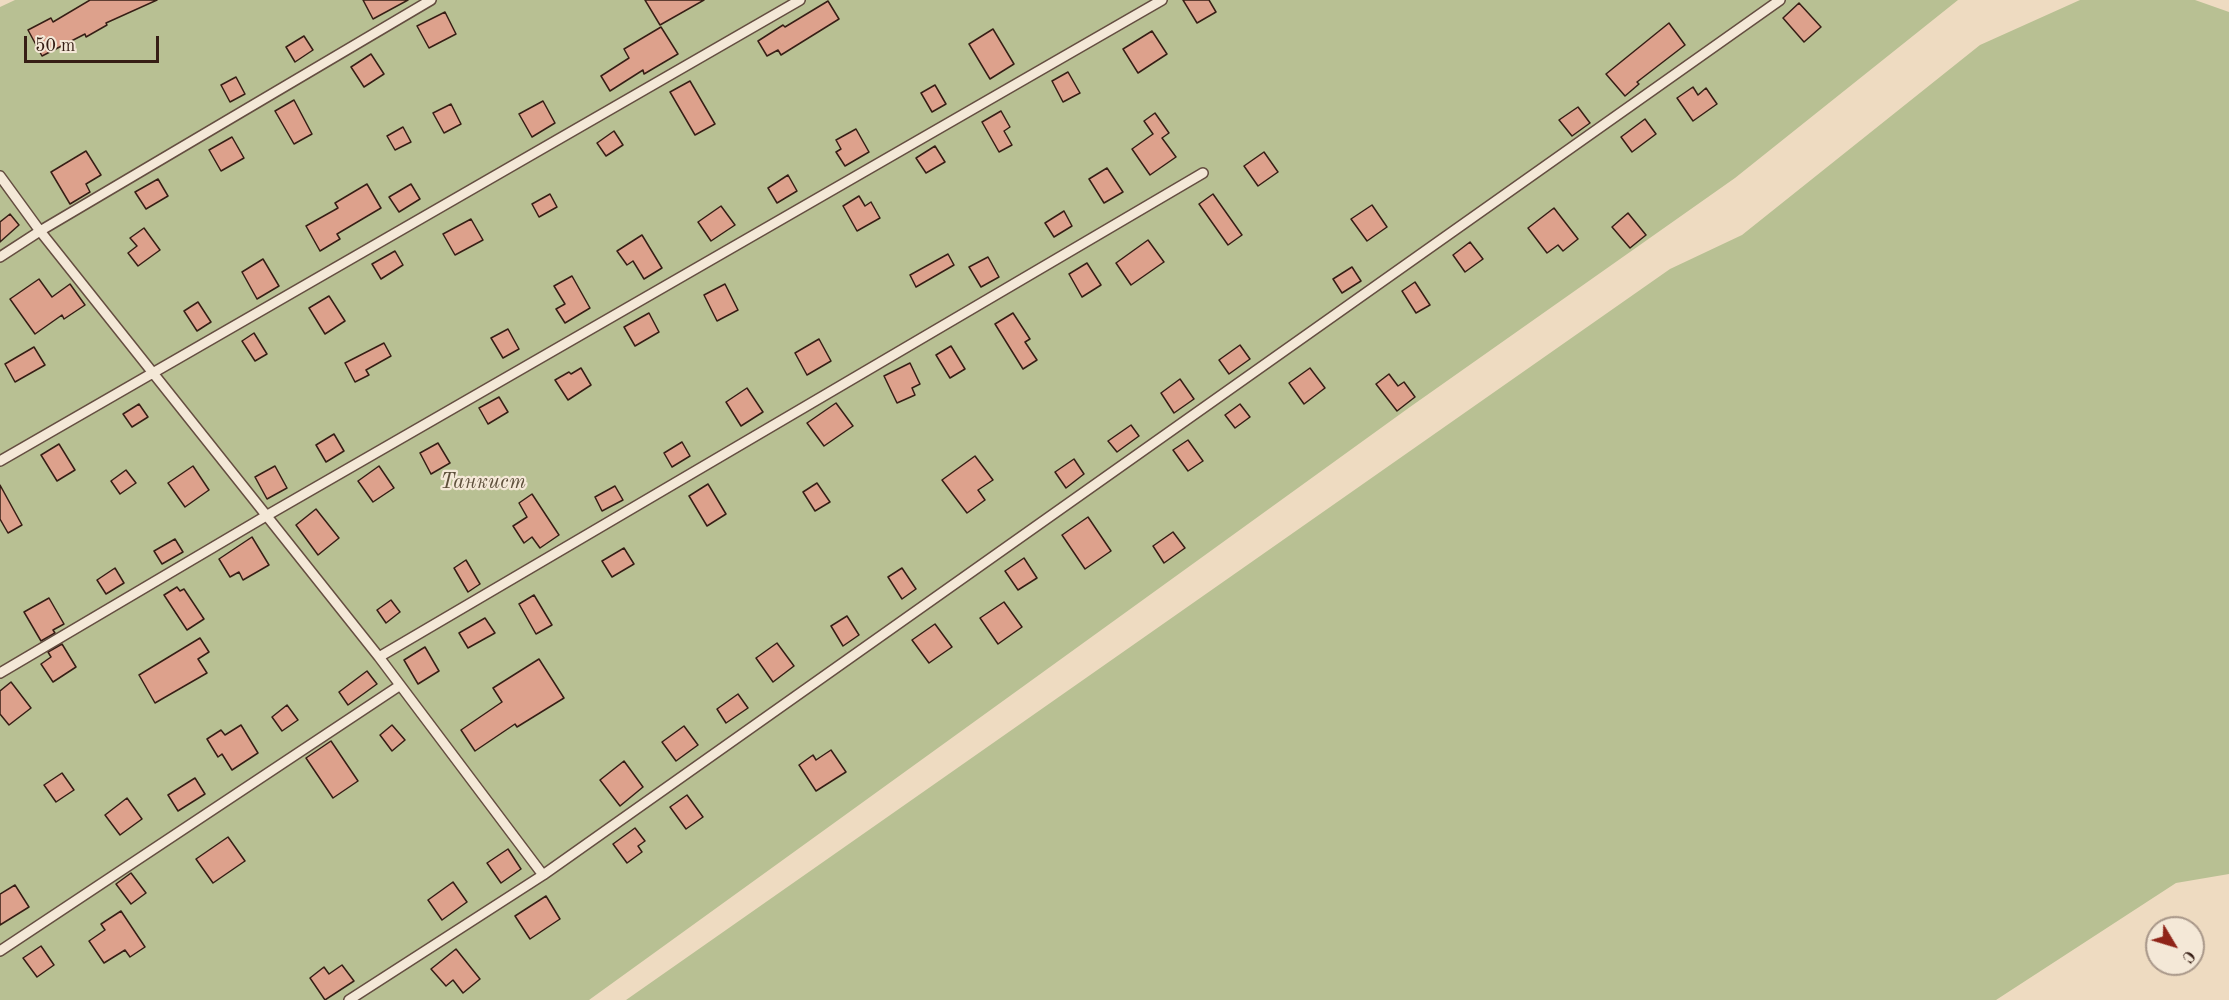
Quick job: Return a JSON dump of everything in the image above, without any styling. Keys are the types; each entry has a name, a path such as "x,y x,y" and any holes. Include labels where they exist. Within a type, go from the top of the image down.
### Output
{"lane":[{"path":"0,257 40,231 431,0"},
{"path":"0,461 800,0"},
{"path":"0,673 266,516 1162,0"},
{"path":"349,1000 543,875 1780,0"},
{"path":"379,657 1203,173"},
{"path":"0,176 40,231 379,657 543,875"},
{"path":"0,951 399,686"}],"green space":[{"name":"Танкист","path":"15,0 1958,0 1735,178 1410,407 589,1000 0,1000 0,7"},
{"path":"2080,0 2195,0 2229,12 2229,874 2176,883 1996,1000 626,1000 1670,269 1742,235 1980,45"}],"building":[{"path":"90,0 157,0 106,23 107,25 86,37 85,34 42,56 28,30 51,18 53,22"},
{"path":"363,0 408,0 373,19"},
{"path":"645,0 704,0 660,25"},
{"path":"1183,0 1209,0 1216,12 1197,23"},
{"path":"828,1 839,19 781,55 778,50 767,56 758,41"},
{"path":"1799,3 1821,27 1804,42 1783,18"},
{"path":"445,12 456,34 429,48 417,26"},
{"path":"1669,23 1685,45 1637,82 1639,84 1625,96 1606,74"},
{"path":"661,27 678,54 644,74 643,70 610,91 601,76 629,58 624,49"},
{"path":"993,29 1014,64 990,79 969,44"},
{"path":"1152,31 1167,54 1138,73 1123,49"},
{"path":"304,36 313,50 295,62 286,47"},
{"path":"371,54 384,74 364,87 351,67"},
{"path":"1068,72 1080,93 1063,102 1052,81"},
{"path":"236,77 245,94 230,102 221,85"},
{"path":"690,81 715,124 695,135 670,92"},
{"path":"935,85 946,104 932,112 921,93"},
{"path":"1693,87 1698,95 1706,88 1717,104 1693,121 1677,98"},
{"path":"294,100 312,134 294,144 275,111"},
{"path":"543,101 555,123 532,137 519,114"},
{"path":"451,104 461,124 444,133 433,113"},
{"path":"1578,107 1590,123 1572,136 1559,120"},
{"path":"1001,111 1010,127 1004,131 1012,145 999,152 982,122"},
{"path":"1155,113 1169,133 1162,138 1176,157 1150,175 1132,149 1153,134 1144,121"},
{"path":"1645,119 1656,134 1632,152 1621,137"},
{"path":"403,127 411,142 395,150 387,136"},
{"path":"856,129 869,152 845,166 836,152 841,149 836,140"},
{"path":"614,131 623,145 606,156 597,143"},
{"path":"232,137 244,158 221,171 209,150"},
{"path":"935,146 945,162 926,173 916,158"},
{"path":"86,151 101,175 86,184 90,192 70,204 51,172"},
{"path":"1264,152 1278,172 1258,186 1244,166"},
{"path":"1107,168 1123,192 1104,203 1089,179"},
{"path":"788,175 797,191 777,203 768,188"},
{"path":"158,179 168,196 146,209 135,192"},
{"path":"367,184 381,208 337,234 340,239 320,251 306,226 338,208 335,203"},
{"path":"411,184 420,199 399,212 389,197"},
{"path":"550,194 557,207 539,217 532,204"},
{"path":"1213,194 1242,235 1228,245 1199,204"},
{"path":"859,196 865,206 871,202 880,218 857,231 843,206"},
{"path":"1372,205 1387,227 1367,241 1351,219"},
{"path":"721,206 735,225 711,241 698,222"},
{"path":"1554,208 1578,239 1563,251 1558,245 1547,253 1528,228"},
{"path":"1064,211 1072,226 1054,237 1045,223"},
{"path":"1628,213 1646,235 1630,248 1612,227"},
{"path":"10,214 19,225 0,242 0,222"},
{"path":"471,219 483,240 455,255 443,234"},
{"path":"144,228 160,250 138,266 128,253 137,246 130,238"},
{"path":"642,235 662,268 644,279 633,261 627,265 617,251"},
{"path":"1148,240 1164,262 1131,285 1116,263"},
{"path":"1470,242 1483,259 1465,272 1453,255"},
{"path":"395,251 403,265 381,279 372,264"},
{"path":"948,254 954,265 916,287 910,275"},
{"path":"988,257 999,277 981,287 969,267"},
{"path":"263,259 279,286 257,299 242,272"},
{"path":"1087,263 1101,285 1082,297 1069,274"},
{"path":"1352,267 1361,281 1342,293 1333,279"},
{"path":"572,276 590,308 565,323 556,309 565,304 554,286"},
{"path":"39,279 52,297 70,284 85,305 64,319 62,315 35,334 10,299"},
{"path":"1415,282 1430,305 1416,313 1402,291"},
{"path":"725,284 738,310 717,321 704,295"},
{"path":"329,296 345,321 325,334 309,308"},
{"path":"198,302 211,322 197,331 184,311"},
{"path":"649,313 659,332 635,346 624,327"},
{"path":"1013,313 1030,339 1025,342 1037,360 1023,369 995,324"},
{"path":"508,329 519,349 503,358 491,338"},
{"path":"254,333 267,354 255,361 242,341"},
{"path":"819,339 831,361 807,375 795,353"},
{"path":"384,343 391,356 366,370 369,375 355,382 345,363"},
{"path":"1240,345 1250,359 1229,374 1219,360"},
{"path":"951,346 965,369 950,378 936,355"},
{"path":"34,347 45,365 15,382 5,364"},
{"path":"910,363 920,384 912,388 915,395 897,403 884,376"},
{"path":"581,368 591,385 568,400 555,380"},
{"path":"1310,368 1325,388 1304,404 1289,383"},
{"path":"1389,374 1398,386 1404,382 1415,397 1397,411 1376,384"},
{"path":"1180,379 1194,399 1174,413 1161,393"},
{"path":"747,388 763,412 741,426 726,402"},
{"path":"499,397 508,412 488,424 479,408"},
{"path":"836,403 853,426 824,446 807,423"},
{"path":"139,404 148,417 132,427 123,414"},
{"path":"1240,404 1250,417 1235,428 1225,415"},
{"path":"1131,425 1139,436 1117,452 1108,441"},
{"path":"334,434 344,451 326,462 316,445"},
{"path":"1188,440 1203,461 1188,471 1173,450"},
{"path":"682,442 690,456 672,467 664,453"},
{"path":"438,443 450,463 431,474 420,453"},
{"path":"59,444 75,470 57,481 41,455"},
{"path":"975,456 993,480 978,490 985,500 967,513 942,480"},
{"path":"1074,459 1084,474 1066,488 1055,472"},
{"path":"193,466 209,490 185,507 168,483"},
{"path":"275,466 287,488 267,499 255,477"},
{"path":"379,466 394,488 373,502 358,481"},
{"path":"126,470 136,483 120,494 111,481"},
{"path":"817,483 830,502 815,511 803,492"},
{"path":"708,484 726,514 707,526 689,496"},
{"path":"0,485 22,525 8,533 0,519"},
{"path":"615,486 623,500 602,511 595,497"},
{"path":"532,494 559,535 540,548 532,537 524,543 513,526 527,517 519,503"},
{"path":"316,509 339,538 318,555 296,525"},
{"path":"1088,517 1111,551 1085,569 1062,535"},
{"path":"1173,532 1185,548 1164,563 1153,546"},
{"path":"252,537 269,565 243,580 239,572 230,577 219,559"},
{"path":"175,539 183,552 162,564 154,551"},
{"path":"624,548 634,564 612,577 602,561"},
{"path":"1024,558 1037,578 1018,590 1005,571"},
{"path":"466,560 480,584 468,592 454,568"},
{"path":"115,568 124,583 106,594 97,580"},
{"path":"902,568 916,589 902,599 888,577"},
{"path":"177,587 180,591 184,589 204,619 187,630 164,595"},
{"path":"534,595 552,625 536,634 519,604"},
{"path":"49,598 64,624 53,630 55,633 41,641 24,612"},
{"path":"391,600 400,612 386,623 377,610"},
{"path":"1004,602 1022,627 998,644 980,618"},
{"path":"847,616 859,635 843,646 831,626"},
{"path":"485,618 495,633 468,648 459,633"},
{"path":"935,624 952,647 929,663 912,640"},
{"path":"200,638 209,652 198,659 207,673 155,703 139,675"},
{"path":"777,643 794,666 773,682 756,658"},
{"path":"62,644 76,667 53,682 41,664 51,657 48,652"},
{"path":"425,647 439,671 418,684 404,660"},
{"path":"539,659 564,698 517,727 515,724 475,751 461,730 502,702 493,688"},
{"path":"367,671 377,684 348,705 339,692"},
{"path":"11,682 31,708 9,725 0,714 0,691"},
{"path":"738,694 748,708 726,723 717,709"},
{"path":"287,705 298,720 282,731 272,717"},
{"path":"241,725 258,753 232,770 222,754 218,757 207,739 221,730 225,735"},
{"path":"392,725 405,740 392,751 380,735"},
{"path":"684,726 698,745 676,761 662,742"},
{"path":"331,741 358,781 333,798 306,758"},
{"path":"831,750 846,772 816,791 799,765 813,755 816,760"},
{"path":"624,761 643,787 620,806 600,780"},
{"path":"62,773 74,790 56,802 44,785"},
{"path":"195,778 205,794 178,811 168,795"},
{"path":"687,795 703,817 686,829 670,807"},
{"path":"127,798 142,819 120,835 105,815"},
{"path":"635,828 645,841 638,846 642,852 627,863 613,844"},
{"path":"228,837 245,861 213,883 196,859"},
{"path":"508,849 521,869 501,883 487,863"},
{"path":"131,873 146,893 131,904 116,884"},
{"path":"453,882 467,902 442,920 428,900"},
{"path":"15,885 29,907 0,925 0,894"},
{"path":"546,896 560,919 530,939 515,916"},
{"path":"121,911 145,947 130,957 125,950 104,963 89,941 105,930 101,924"},
{"path":"41,946 54,965 37,977 23,958"},
{"path":"456,949 480,979 463,993 453,980 446,986 431,969"},
{"path":"342,965 354,981 325,1000 310,978 324,967 329,974"}]}
